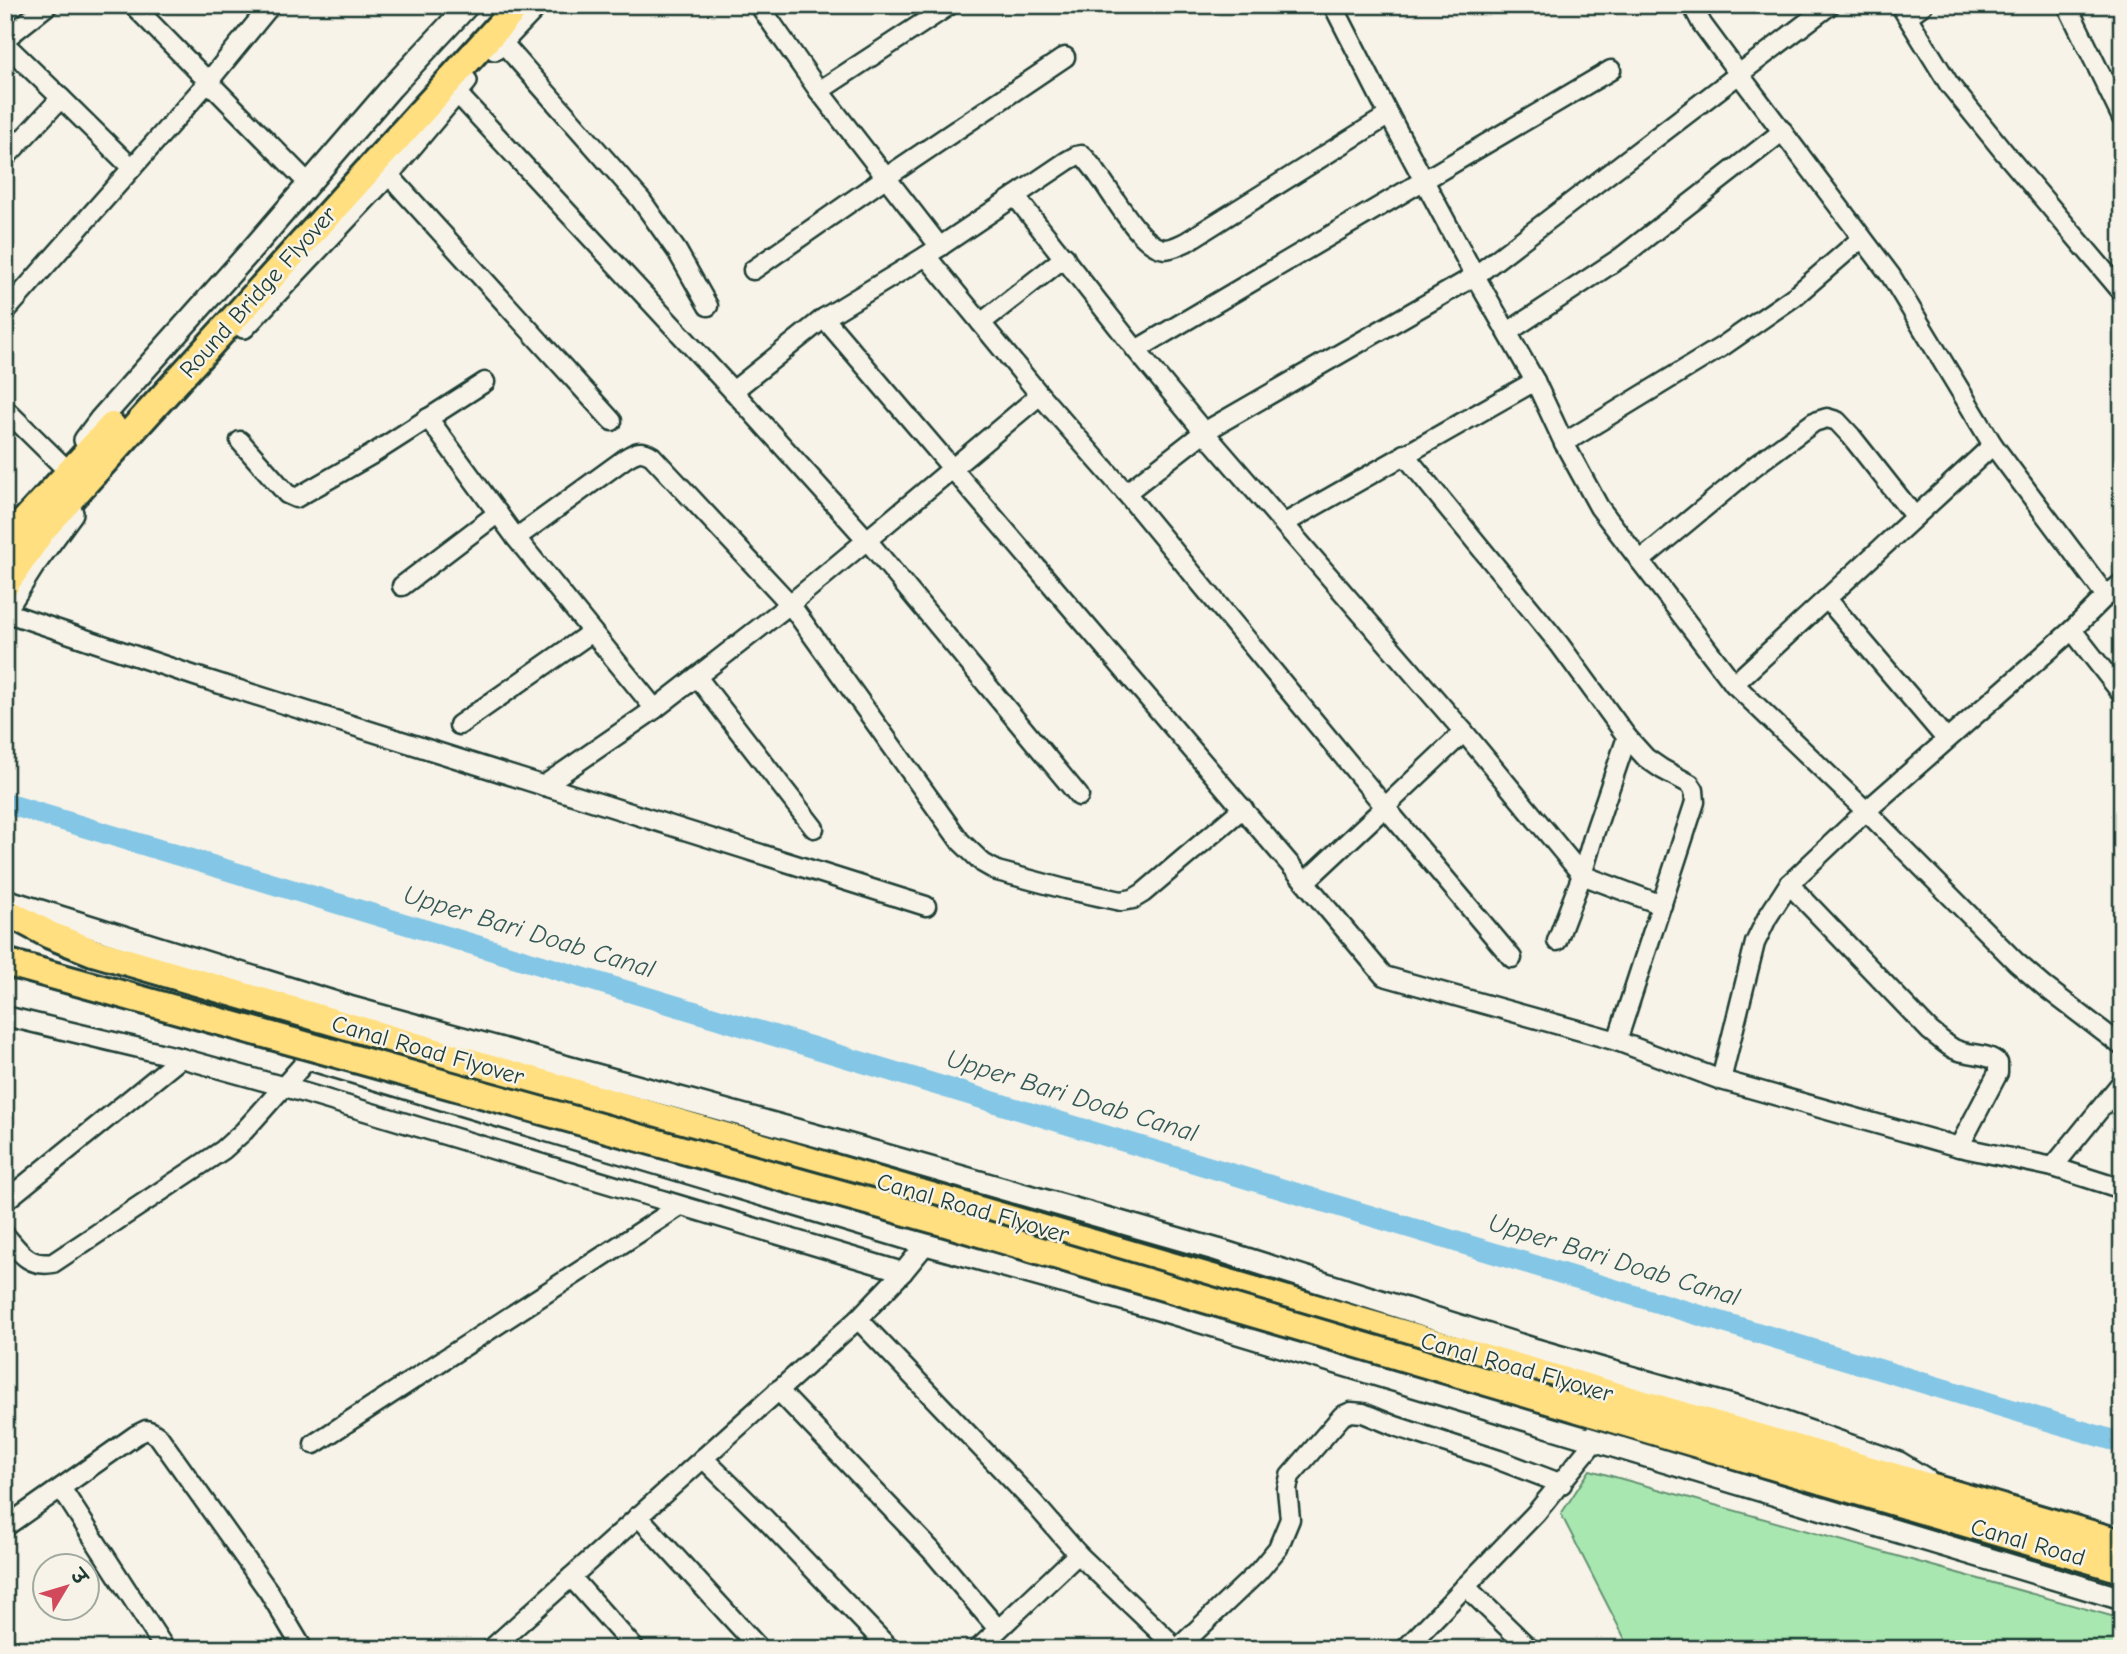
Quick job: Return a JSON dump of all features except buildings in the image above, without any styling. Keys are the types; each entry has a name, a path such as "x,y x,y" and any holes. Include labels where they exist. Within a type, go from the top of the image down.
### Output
{"main road":[{"name":"Round Bridge Flyover","path":"5,549 20,526 498,5"},
{"name":"Round Bridge Flyover","path":"5,586 43,529 518,5"},
{"name":"Canal Road Flyover","path":"5,911 50,935 93,952 1594,1402 1940,1503"},
{"name":"Canal Road Flyover","path":"5,960 1594,1402"},
{"name":"Canal Road","path":"1940,1503 2122,1543"},
{"name":"Canal Road","path":"1940,1503 2122,1569"}],"street":[{"path":"48,5 5,42 132,168"},
{"path":"133,5 308,183"},
{"path":"5,312 208,82 271,5"},
{"path":"5,536 100,420 391,88 468,5"},
{"path":"537,5 456,92 388,174 66,520 5,611 195,676 926,906"},
{"path":"759,5 885,178 981,323 1126,493 1512,958"},
{"path":"819,90 950,5"},
{"path":"1333,5 1389,116 1535,381 1564,443 1600,507 1640,561 1734,684 1866,811 2016,962 2045,988 2122,1046"},
{"path":"1692,5 1702,24 1891,276 1993,445 2106,596"},
{"path":"1126,493 1204,432 1475,276 1830,5"},
{"path":"1923,5 1904,11 1949,84 2122,292"},
{"path":"2067,5 2122,118"},
{"path":"502,42 641,200 677,251 708,306"},
{"path":"752,270 1065,57"},
{"path":"1136,350 1611,70"},
{"path":"456,92 867,540 1079,796"},
{"path":"5,158 61,98"},
{"path":"733,391 824,318 933,251 1076,156 1082,155 1091,165 1131,223 1156,247 1164,249 1186,242 1389,116"},
{"path":"1508,332 1620,258 1783,131"},
{"path":"388,174 612,421"},
{"path":"1015,196 1204,432 1465,732 1582,875 1662,905"},
{"path":"1564,443 1723,346 1795,296 1862,238"},
{"path":"981,323 1065,257"},
{"path":"824,318 1384,976 1617,1041 1721,1080 1959,1147 2053,1167 2122,1189"},
{"path":"1285,523 1535,381"},
{"path":"240,440 287,494 296,498 371,455 485,382"},
{"path":"543,786 655,709 790,604 1040,395"},
{"path":"5,409 64,467"},
{"path":"428,418 516,538 655,709"},
{"path":"1640,561 1756,465 1814,422 1826,418 1838,421 1852,436 1915,517"},
{"path":"1734,684 1993,445"},
{"path":"516,538 626,458 638,451 652,456 790,604 960,841 972,854 997,871 1103,898 1121,901 1133,899 1243,808"},
{"path":"1404,454 1560,645 1627,737 1646,758 1690,785 1696,797 1617,1041"},
{"path":"402,586 498,513"},
{"path":"1721,1080 1755,943 1788,884 2122,583"},
{"path":"1826,599 1946,739"},
{"path":"2072,630 2122,694"},
{"path":"459,725 592,632"},
{"path":"697,677 814,828"},
{"path":"1305,882 1465,732"},
{"path":"1557,941 1582,875 1627,737"},
{"path":"1788,884 1930,1031 1955,1049 1985,1056 1998,1063 1998,1073 1959,1147"},
{"path":"5,900 349,1007 836,1140 1218,1250 1546,1353 1756,1413 1899,1463 1940,1503"},
{"path":"5,960 308,1059 926,1244 1158,1309 2122,1599"},
{"path":"5,1016 181,1058 285,1087 903,1272"},
{"path":"5,1201 181,1058"},
{"path":"5,1235 32,1262 41,1265 53,1264 223,1150 244,1131 308,1059"},
{"path":"2053,1167 2122,1082"},
{"path":"314,1444 680,1206"},
{"path":"493,1648 858,1320 926,1244"},
{"path":"858,1320 1033,1502 1078,1554 1175,1649 1258,1572 1278,1548 1290,1519 1287,1489 1290,1476 1342,1416 1351,1412 1363,1413 1562,1484"},
{"path":"778,1390 931,1550 998,1629"},
{"path":"5,1527 136,1435 146,1430 152,1432 159,1437 269,1592 303,1649"},
{"path":"1405,1649 1562,1484 1595,1441"},
{"path":"703,1458 890,1649"},
{"path":"61,1488 165,1649"},
{"path":"1862,1521 1940,1503"},
{"path":"638,1516 760,1649"},
{"path":"978,1649 1078,1554"},
{"path":"571,1577 635,1649"},
{"path":"1465,1586 1521,1646"}],"green space":[{"path":"1590,1470 2122,1619 2122,1649 1630,1649 1561,1514"}],"waterway":[{"name":"Upper Bari Doab Canal","path":"5,803 2122,1443"}]}
